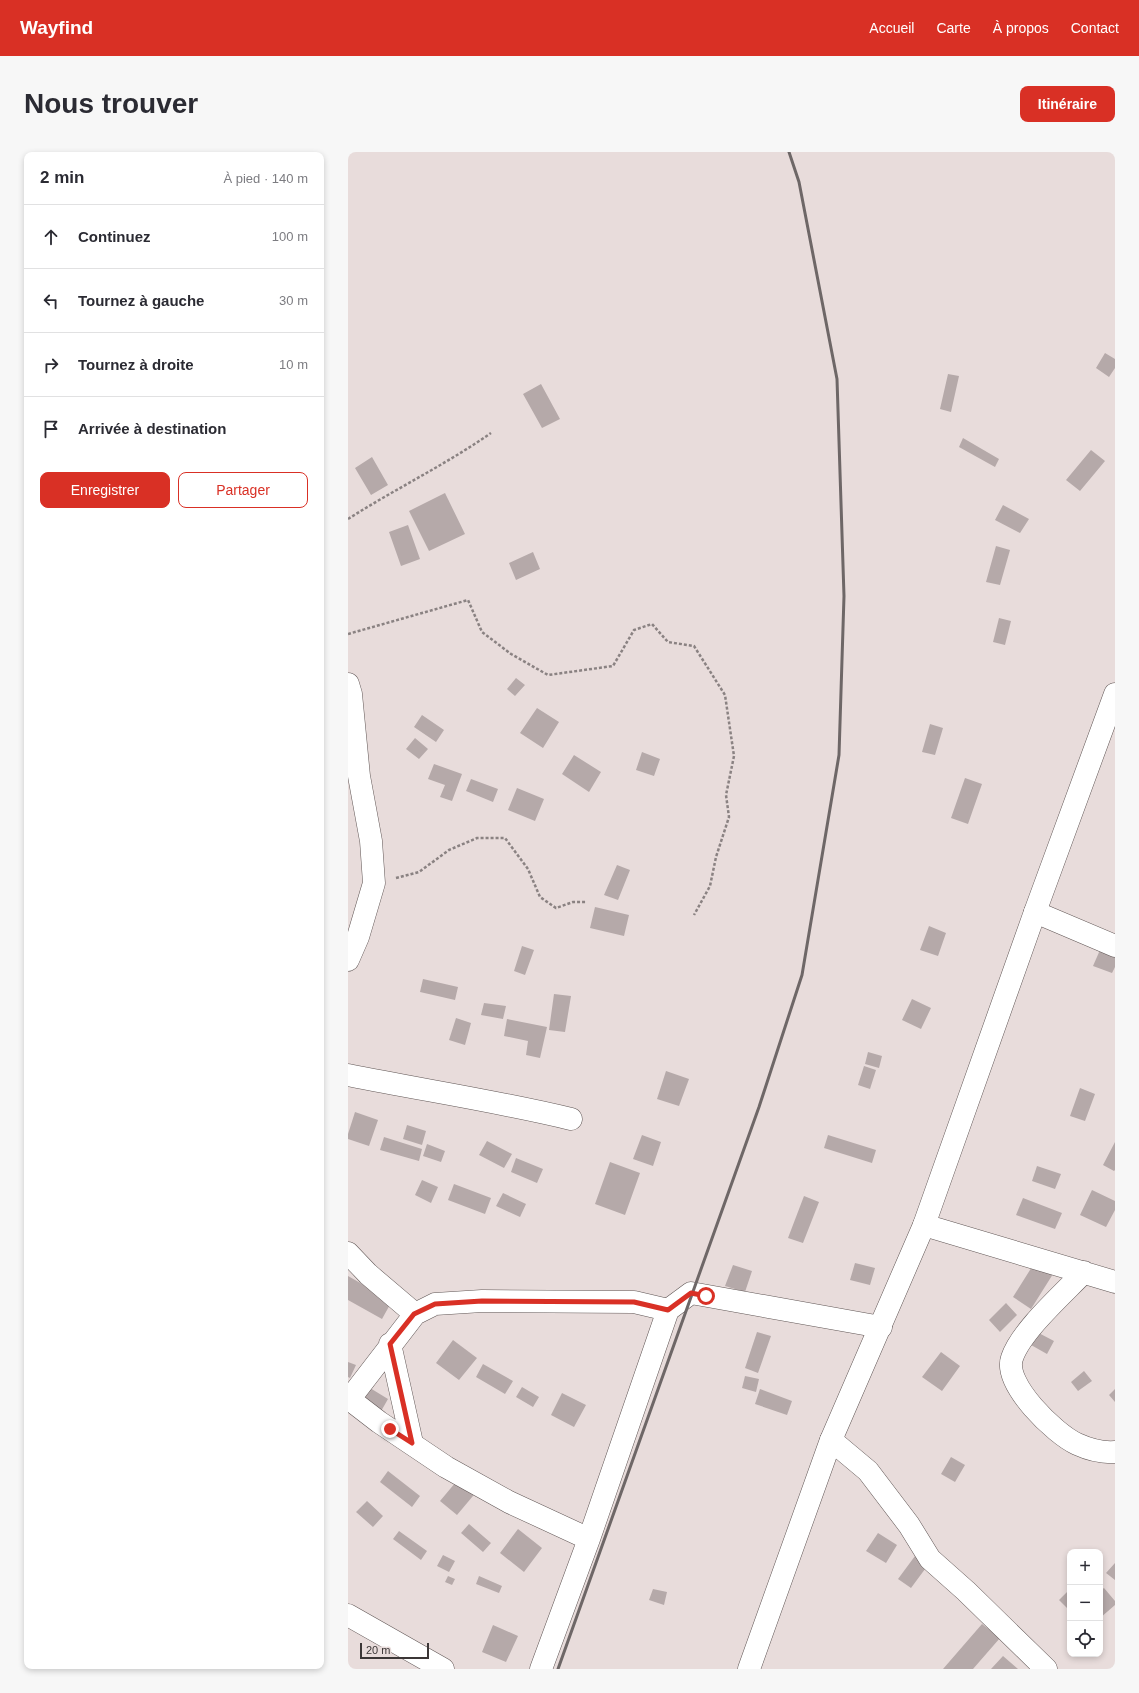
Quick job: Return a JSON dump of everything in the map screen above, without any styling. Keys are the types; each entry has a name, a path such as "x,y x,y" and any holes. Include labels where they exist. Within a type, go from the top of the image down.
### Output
{"main road":[{"path":"348,684 351,694 351,730 371,841 374,883 353,934 348,960"},
{"path":"749,1669 830,1440 881,1327 924,1225 1035,912 1115,694"},
{"path":"1035,912 1115,946"},
{"path":"348,1075 418,1089 518,1106 571,1119"},
{"path":"924,1225 1115,1282"},
{"path":"348,1253 368,1274 414,1314"},
{"path":"1084,1272 1031,1327 1012,1357 1010,1368 1018,1387 1046,1422 1075,1443 1091,1449 1115,1452"},
{"path":"541,1669 589,1539 668,1310 691,1293 881,1327"},
{"path":"589,1539 502,1498 446,1467 349,1400 414,1314 435,1304 482,1301 634,1302 668,1310"},
{"path":"390,1344 412,1443"},
{"path":"830,1440 868,1471 909,1525 930,1559 966,1591 1046,1669"},
{"path":"348,1615 443,1669"}],"path":[{"path":"348,519 467,450 491,433"},
{"path":"348,634 468,600 482,632 511,654 548,676 613,666 634,630 652,624 668,642 694,646 725,695 734,756 726,795 730,817 716,857 710,886 694,915"},
{"path":"374,883 419,872 449,850 477,838 506,838 528,869 540,897 556,908 573,902 586,902"}],"building":[{"path":"1105,353 1115,359 1115,368 1109,377 1096,368"},
{"path":"948,374 959,376 951,412 940,409"},
{"path":"541,384 560,419 542,428 523,394"},
{"path":"963,438 999,459 995,467 959,447"},
{"path":"1091,450 1105,461 1080,491 1066,480"},
{"path":"372,457 388,485 371,495 355,468"},
{"path":"445,493 465,534 429,551 409,511"},
{"path":"1003,505 1029,519 1020,533 995,520"},
{"path":"408,525 420,559 401,566 389,532"},
{"path":"996,546 1010,550 1000,585 986,582"},
{"path":"533,552 540,569 516,580 509,563"},
{"path":"999,618 1011,621 1005,645 993,642"},
{"path":"516,678 525,685 515,696 507,689"},
{"path":"537,708 559,722 543,748 520,733"},
{"path":"422,715 444,730 436,742 414,727"},
{"path":"930,724 943,728 935,755 922,752"},
{"path":"415,738 428,749 419,759 406,749"},
{"path":"642,752 660,759 654,776 636,770"},
{"path":"574,755 601,772 589,792 562,774"},
{"path":"434,764 462,774 452,801 440,797 445,785 428,779"},
{"path":"965,778 982,784 968,824 951,818"},
{"path":"471,779 498,789 493,802 466,791"},
{"path":"517,788 544,799 535,821 508,810"},
{"path":"617,865 630,870 618,900 604,895"},
{"path":"595,907 629,915 624,936 590,928"},
{"path":"929,926 946,933 938,956 920,950"},
{"path":"522,946 534,950 525,975 514,971"},
{"path":"1100,950 1115,956 1115,967 1112,973 1093,966"},
{"path":"423,979 458,987 455,1000 420,992"},
{"path":"554,994 571,996 565,1032 549,1030"},
{"path":"912,999 931,1008 921,1029 902,1020"},
{"path":"484,1003 506,1006 503,1019 481,1015"},
{"path":"456,1018 471,1023 465,1045 449,1040"},
{"path":"507,1019 547,1027 540,1058 526,1055 528,1041 504,1036"},
{"path":"868,1052 882,1056 879,1068 865,1064"},
{"path":"864,1066 876,1070 870,1089 858,1085"},
{"path":"666,1071 689,1079 679,1106 657,1099"},
{"path":"1080,1088 1095,1094 1085,1121 1070,1116"},
{"path":"355,1112 378,1120 369,1146 348,1139 348,1134"},
{"path":"407,1125 426,1131 422,1145 403,1139"},
{"path":"642,1135 661,1142 653,1166 633,1159"},
{"path":"828,1135 876,1150 872,1163 824,1148"},
{"path":"384,1137 422,1149 419,1161 380,1150"},
{"path":"487,1141 512,1154 504,1168 479,1155"},
{"path":"1115,1142 1115,1170 1114,1171 1103,1165"},
{"path":"427,1144 445,1151 441,1162 423,1156"},
{"path":"516,1158 543,1169 537,1183 511,1172"},
{"path":"610,1162 640,1173 625,1215 595,1204"},
{"path":"1037,1166 1061,1174 1055,1189 1032,1181"},
{"path":"422,1180 438,1187 431,1203 415,1195"},
{"path":"454,1184 491,1198 485,1214 448,1200"},
{"path":"1092,1190 1115,1201 1115,1210 1106,1227 1080,1215"},
{"path":"503,1193 526,1204 520,1217 496,1206"},
{"path":"804,1196 819,1202 803,1243 788,1238"},
{"path":"1023,1198 1062,1213 1055,1229 1016,1215"},
{"path":"1035,1262 1053,1274 1031,1309 1013,1297"},
{"path":"855,1263 875,1268 870,1285 850,1280"},
{"path":"733,1265 752,1271 745,1292 725,1286"},
{"path":"348,1276 392,1301 382,1319 348,1300"},
{"path":"1006,1303 1017,1315 1000,1332 989,1320"},
{"path":"1031,1329 1054,1341 1047,1354 1024,1341"},
{"path":"757,1332 771,1336 758,1373 745,1368"},
{"path":"453,1340 477,1358 459,1380 436,1363"},
{"path":"941,1352 960,1366 942,1391 922,1377"},
{"path":"348,1362 356,1365 350,1378 348,1377"},
{"path":"483,1364 513,1381 505,1394 476,1377"},
{"path":"1084,1371 1092,1381 1078,1391 1071,1382"},
{"path":"745,1376 759,1379 756,1392 742,1388"},
{"path":"522,1387 539,1397 533,1407 516,1397"},
{"path":"370,1388 388,1399 380,1413 362,1403"},
{"path":"760,1389 792,1401 787,1415 755,1404"},
{"path":"1115,1389 1115,1402 1109,1395"},
{"path":"562,1393 586,1405 574,1427 551,1415"},
{"path":"951,1457 965,1465 955,1482 941,1474"},
{"path":"388,1471 420,1496 412,1507 380,1482"},
{"path":"461,1476 478,1490 457,1515 440,1501"},
{"path":"367,1501 383,1516 373,1527 356,1512"},
{"path":"469,1524 491,1543 483,1552 461,1533"},
{"path":"518,1529 542,1548 524,1572 500,1553"},
{"path":"399,1531 427,1551 421,1560 393,1539"},
{"path":"878,1533 897,1545 886,1563 866,1551"},
{"path":"443,1555 455,1561 449,1572 437,1566"},
{"path":"915,1556 928,1565 911,1588 898,1579"},
{"path":"1115,1563 1115,1580 1106,1573"},
{"path":"448,1576 455,1579 452,1585 445,1582"},
{"path":"479,1576 502,1586 499,1593 476,1584"},
{"path":"1104,1588 1115,1601 1115,1605 1103,1615"},
{"path":"653,1589 667,1592 664,1605 649,1600"},
{"path":"1067,1592 1067,1608 1059,1600"},
{"path":"982,1624 1000,1638 973,1669 943,1669"},
{"path":"493,1625 518,1636 506,1662 482,1652"},
{"path":"1003,1656 1018,1669 991,1669"}],"railway":[{"path":"558,1669 759,1107 802,975 839,755 844,596 837,379 799,182 789,152"}],"route":[{"path":"390,1429 412,1443 390,1344 414,1314 435,1304 482,1301 634,1302 668,1310 691,1293 706,1296"}]}
